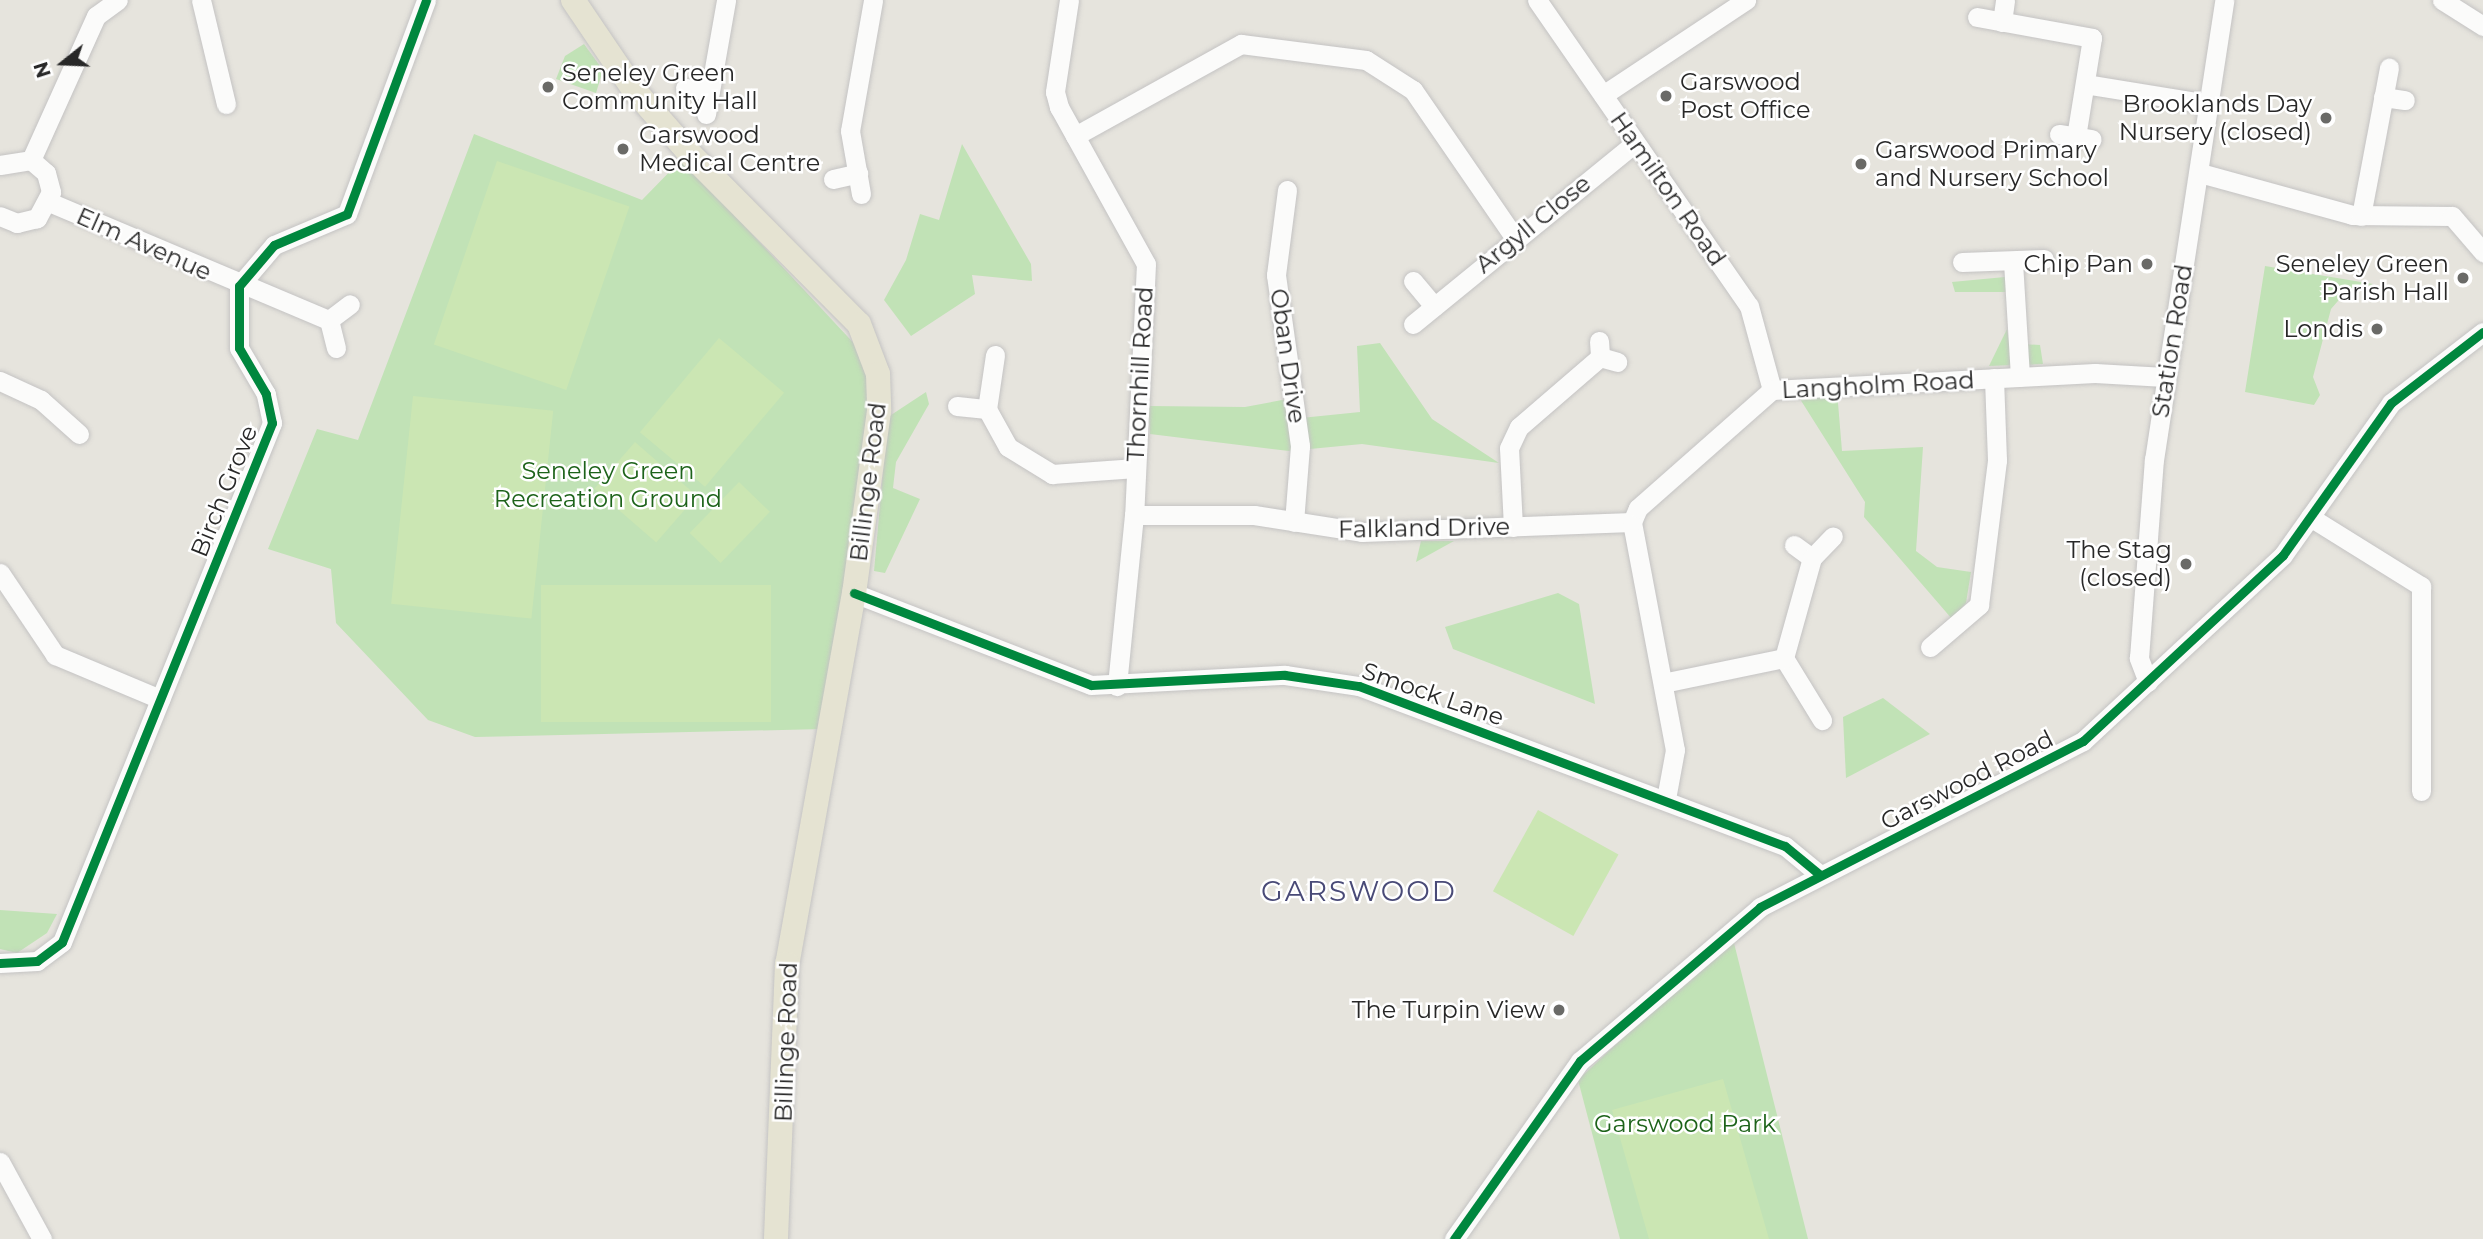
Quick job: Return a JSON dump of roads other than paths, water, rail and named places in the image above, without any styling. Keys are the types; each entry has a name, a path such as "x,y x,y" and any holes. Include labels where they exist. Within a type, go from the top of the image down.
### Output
{"main road":[{"name":"Billinge Road","path":"573,0 675,136 868,337 878,374 879,411 854,593 787,964 776,1239"}],"street":[{"path":"0,165 31,160 96,16 118,0"},
{"path":"201,0 226,104"},
{"path":"329,320 239,286 274,245 347,214 426,0"},
{"path":"706,114 726,0"},
{"path":"861,194 850,131 873,0"},
{"name":"Thornhill Road","path":"1069,0 1055,92 1075,136 1146,264 1133,515 1117,686"},
{"name":"Hamilton Road","path":"1537,0 1749,306 1772,390"},
{"path":"1602,95 1746,0"},
{"path":"2002,22 2006,0"},
{"name":"Station Road","path":"2148,682 2138,658 2165,377 2200,173 2224,0"},
{"path":"2442,0 2483,26"},
{"path":"1977,17 2092,38 2076,137"},
{"path":"1075,136 1241,44 1366,60 1413,90 1514,237"},
{"path":"2361,216 2389,68"},
{"path":"2084,84 2209,104"},
{"path":"685,88 710,91"},
{"path":"2384,97 2405,100"},
{"name":"Argyll Close","path":"1413,324 1514,237 1635,143"},
{"name":"Elm Avenue","path":"2,225 37,218 49,202 50,182 31,160"},
{"path":"833,178 858,173"},
{"path":"2200,173 2361,216 2452,216 2483,251"},
{"name":"Oban Drive","path":"1286,190 1276,275 1300,446 1294,522"},
{"name":"Elm Avenue","path":"49,202 239,286"},
{"path":"1962,262 2044,259"},
{"path":"2013,262 2020,377"},
{"path":"1413,281 1434,306"},
{"name":"Birch Grove","path":"0,963 37,961 62,942 272,423 266,394 239,348 239,286"},
{"path":"329,320 350,304"},
{"path":"329,320 336,348"},
{"name":"Garswood Road","path":"1454,1239 1580,1061 1760,907 2051,762 2148,682 2249,591 2310,517 2391,403 2483,332"},
{"path":"1513,527 1508,467 1514,438 1605,353"},
{"path":"995,355 988,409 1008,447 1052,474 1136,468"},
{"name":"Langholm Road","path":"1632,522 1638,508 1772,390 2020,377 2165,377"},
{"path":"1979,605 1997,460 1994,379"},
{"path":"0,381 41,400 79,434"},
{"path":"957,406 988,409"},
{"name":"Falkland Drive","path":"1133,515 1254,514 1362,532 1632,522"},
{"path":"2310,517 2421,586 2421,791"},
{"path":"1632,522 1675,750 1666,799"},
{"path":"1820,720 1784,658 1812,558 1833,536"},
{"path":"1794,545 1812,558"},
{"path":"0,573 55,655 160,699"},
{"path":"1930,647 1997,587"},
{"name":"Smock Lane","path":"854,593 953,627 1068,680 1117,686 1285,675 1359,686 1666,799 1785,846 1820,875"},
{"path":"1662,683 1784,658"},
{"path":"0,1162 42,1239"}],"place":[{"name":"Seneley Green Community Hall","path":"548,87"},
{"name":"Garswood Post Office","path":"1666,96"},
{"name":"Brooklands Day Nursery (closed)","path":"2326,118"},
{"name":"Garswood Medical Centre","path":"623,149"},
{"name":"Garswood Primary and Nursery School","path":"1861,164"},
{"name":"Chip Pan","path":"2147,264"},
{"name":"Seneley Green Parish Hall","path":"2463,278"},
{"name":"Londis","path":"2377,329"},
{"name":"The Stag (closed)","path":"2186,564"},
{"name":"The Turpin View","path":"1559,1010"}],"district":[{"name":"GARSWOOD","path":"1359,891"}],"park label":[{"name":"Seneley Green Recreation Ground","path":"608,485"},
{"name":"Garswood Park","path":"1685,1124"}]}
